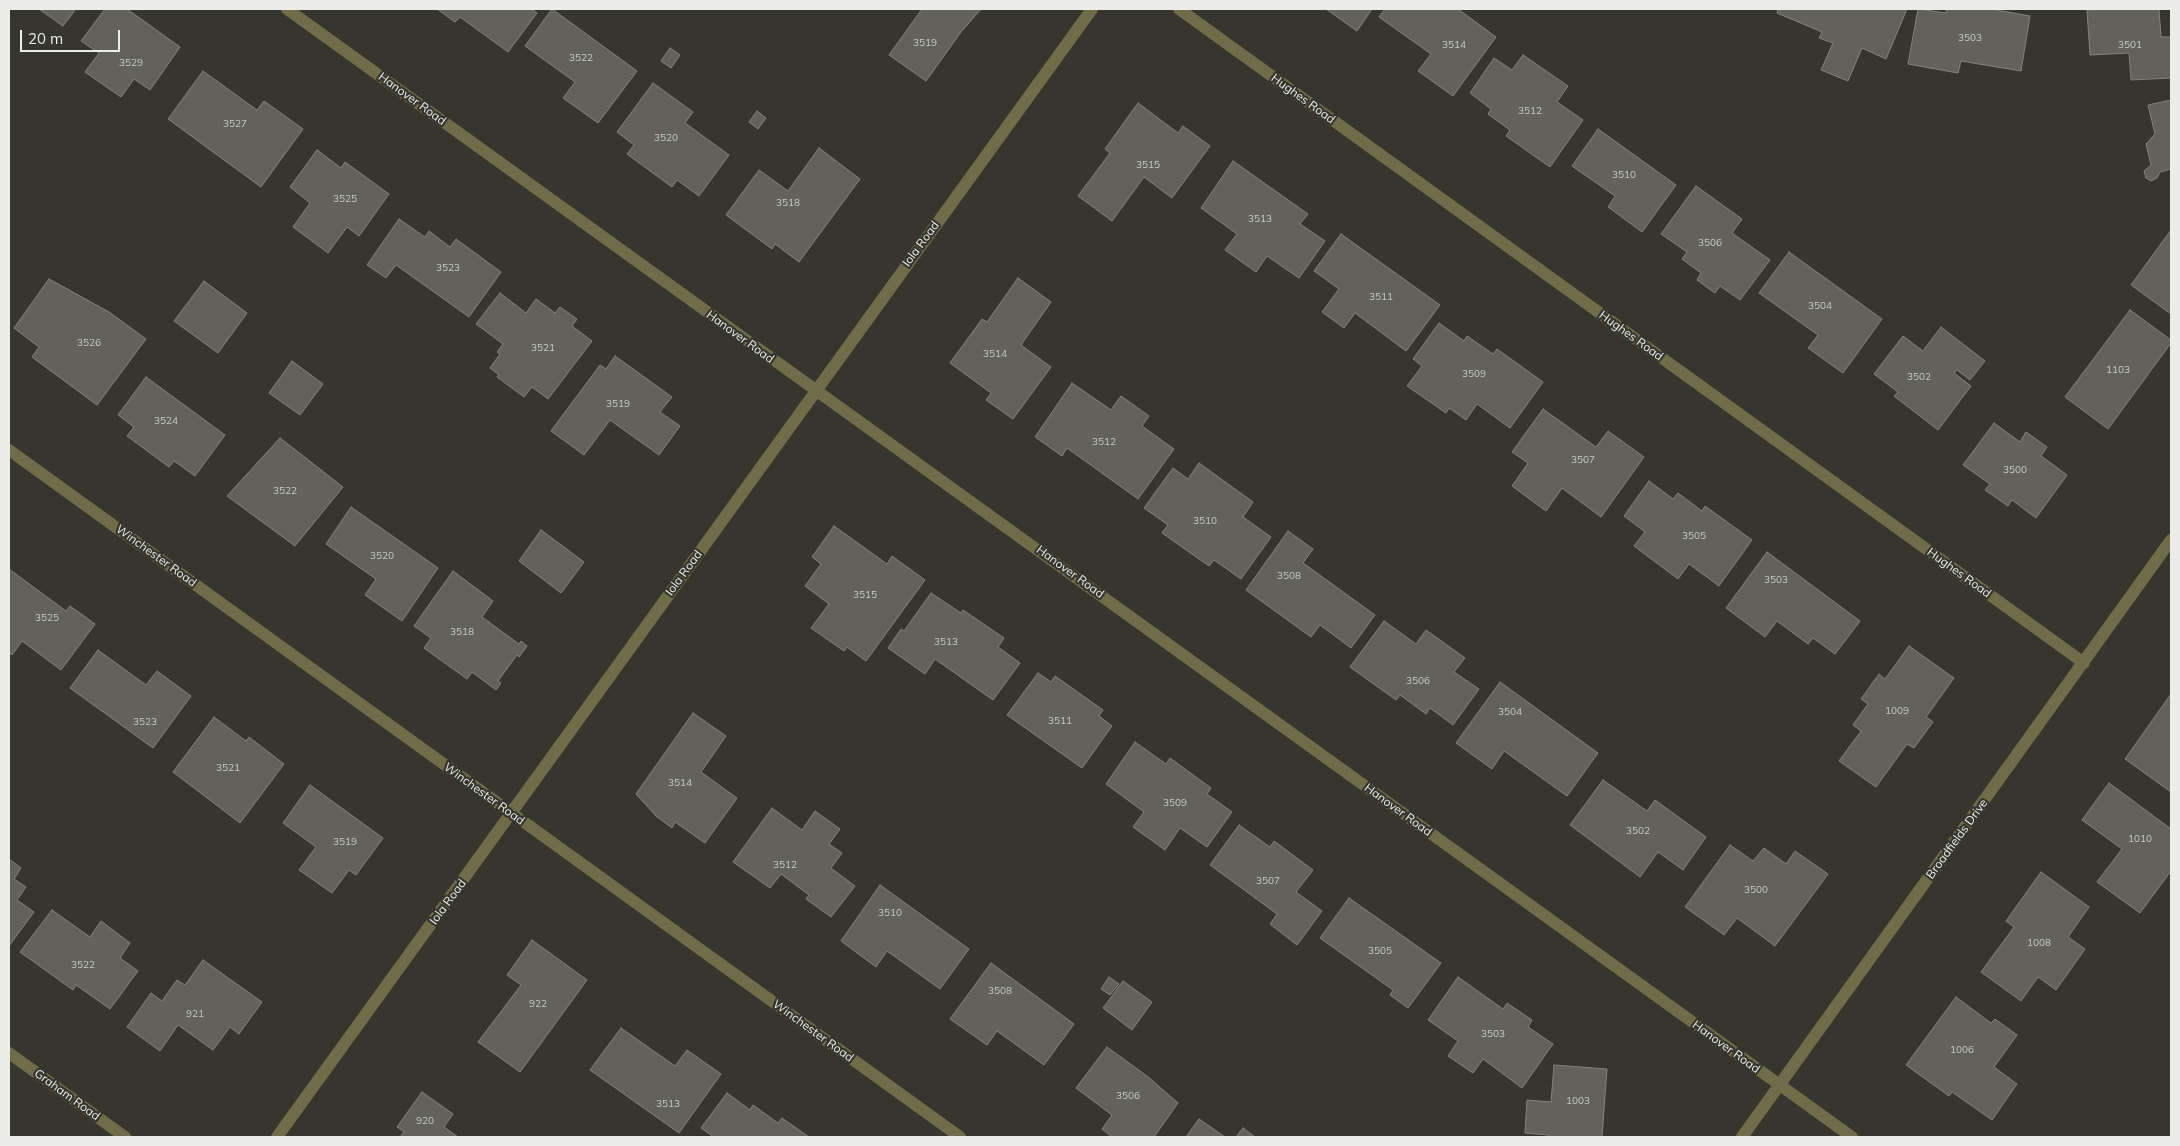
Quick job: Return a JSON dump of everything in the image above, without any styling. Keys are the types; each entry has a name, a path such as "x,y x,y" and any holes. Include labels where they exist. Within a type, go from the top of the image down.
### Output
{"street":[{"name":"Hanover Road","path":"287,9 1852,1137"},
{"name":"Iola Road","path":"278,1137 814,390 1092,9"},
{"name":"Hughes Road","path":"1179,9 2084,663"},
{"name":"Winchester Road","path":"9,450 960,1137"},
{"name":"Broadfields Drive","path":"1742,1137 2171,540"},
{"name":"Graham Road","path":"9,1053 125,1137"}],"building":[{"path":"39,9 76,9 63,26"},
{"path":"105,9 127,9 180,47 150,90 134,79 121,97 85,72 99,53 81,41"},
{"path":"437,9 531,9 537,13 508,52 460,17 455,22"},
{"path":"552,9 637,71 598,123 563,98 575,82 525,46"},
{"path":"922,9 981,9 961,32 926,81 889,55"},
{"path":"1326,9 1372,9 1357,31"},
{"path":"1385,9 1458,9 1496,37 1453,96 1418,71 1431,54 1379,17"},
{"path":"1778,9 1907,9 1886,59 1862,48 1848,81 1821,70 1833,43 1819,38 1822,32 1777,13"},
{"path":"1918,9 1946,13 1947,9 1991,9 2030,16 2021,71 1961,61 1958,73 1908,64"},
{"path":"2159,9 2161,37 2171,37 2171,78 2131,80 2129,53 2090,55 2087,10"},
{"path":"670,48 680,55 671,68 661,61"},
{"path":"1523,55 1568,86 1557,102 1583,120 1550,167 1506,136 1510,130 1488,114 1491,109 1470,93 1494,58 1512,70"},
{"path":"203,71 257,110 264,101 303,129 261,187 168,119"},
{"path":"653,83 693,112 685,123 729,155 699,196 677,180 672,187 627,154 634,145 617,132"},
{"path":"2171,100 2171,169 2160,172 2157,178 2151,181 2146,178 2144,171 2151,165 2146,144 2155,134 2148,105"},
{"path":"1138,103 1178,133 1183,126 1210,146 1172,198 1144,177 1112,221 1078,196 1110,153 1105,149"},
{"path":"757,111 766,118 758,129 749,122"},
{"path":"1598,129 1676,185 1642,232 1608,207 1615,196 1572,166"},
{"path":"819,148 860,179 799,262 775,244 772,249 726,215 759,170 788,191"},
{"path":"317,150 341,168 345,162 389,194 359,236 347,227 328,253 293,227 310,203 290,187"},
{"path":"1233,161 1308,214 1300,224 1325,241 1299,278 1267,256 1256,272 1225,250 1237,234 1201,208"},
{"path":"1696,186 1742,219 1732,233 1770,260 1740,300 1720,286 1715,293 1697,280 1701,273 1682,259 1687,252 1661,234"},
{"path":"399,219 425,237 429,231 450,247 456,239 501,272 469,317 396,265 386,278 367,265"},
{"path":"2171,230 2171,314 2131,285"},
{"path":"1341,234 1440,305 1406,351 1355,313 1344,328 1322,312 1339,289 1314,271"},
{"path":"1789,252 1882,319 1843,373 1808,348 1818,335 1759,293"},
{"path":"1018,278 1051,302 1021,345 1051,367 1013,419 986,400 991,393 950,363 982,319 987,322"},
{"path":"49,279 109,312 146,339 97,405 32,357 39,347 14,328"},
{"path":"204,281 247,313 218,353 174,321"},
{"path":"500,293 526,313 536,299 555,313 560,307 577,319 572,326 592,341 548,399 532,387 524,397 497,377 499,375 490,368 500,354 497,352 503,344 476,324"},
{"path":"2130,310 2171,340 2171,343 2108,429 2065,397"},
{"path":"1439,323 1464,341 1467,336 1493,354 1497,349 1543,382 1510,428 1477,404 1466,420 1449,408 1446,413 1407,386 1422,366 1413,359"},
{"path":"1941,327 1985,361 1970,380 1957,370 1954,373 1971,386 1938,430 1894,396 1898,392 1874,374 1903,336 1923,351"},
{"path":"615,356 672,397 660,412 680,426 659,455 610,420 584,455 551,431 600,365 606,369"},
{"path":"292,361 323,384 300,415 269,393"},
{"path":"146,377 225,435 195,476 174,461 169,467 127,436 134,427 118,415"},
{"path":"1072,383 1111,410 1121,396 1149,416 1142,426 1174,449 1138,499 1067,448 1062,456 1035,437"},
{"path":"1543,409 1596,447 1608,431 1644,457 1601,517 1562,488 1546,511 1512,486 1528,463 1512,452"},
{"path":"1994,423 2020,442 2026,432 2047,447 2041,456 2067,475 2036,518 2012,500 2008,506 1985,490 1990,484 1963,465"},
{"path":"280,438 343,487 295,546 227,496"},
{"path":"1199,463 1253,502 1243,517 1271,537 1241,579 1214,560 1209,566 1162,533 1168,525 1144,508 1173,468 1188,479"},
{"path":"1649,481 1673,499 1678,493 1702,511 1705,506 1752,540 1719,586 1689,564 1678,579 1634,546 1645,532 1624,516"},
{"path":"351,507 438,568 402,621 365,595 376,579 326,544"},
{"path":"834,526 887,564 892,556 925,580 866,661 847,647 844,651 811,628 829,604 805,586 821,564 812,557"},
{"path":"541,530 584,562 561,593 519,561"},
{"path":"1288,531 1313,549 1303,563 1375,615 1351,648 1320,625 1311,637 1246,590"},
{"path":"1767,552 1860,621 1835,654 1813,638 1808,644 1777,621 1765,637 1726,608"},
{"path":"9,569 66,611 70,606 95,624 61,670 22,641 12,655 9,652"},
{"path":"453,571 493,601 482,617 519,644 521,641 527,646 519,657 517,655 498,681 501,683 496,690 472,672 467,679 424,648 431,638 414,626"},
{"path":"931,593 961,613 963,610 1004,638 998,647 1020,663 993,700 935,659 925,674 888,648 901,629 904,631"},
{"path":"1384,621 1416,644 1426,630 1465,658 1454,672 1479,689 1453,725 1430,708 1426,714 1400,695 1396,700 1350,667"},
{"path":"1909,646 1954,678 1926,717 1933,722 1914,748 1907,744 1876,787 1839,761 1861,731 1853,725 1868,704 1861,699 1879,674 1885,679"},
{"path":"98,650 146,685 157,671 191,696 153,748 70,688"},
{"path":"1038,673 1051,682 1055,676 1103,710 1099,716 1112,726 1082,768 1007,715"},
{"path":"1500,682 1598,753 1567,796 1504,751 1492,769 1456,743"},
{"path":"2171,694 2171,792 2125,759"},
{"path":"693,713 726,736 701,772 737,798 705,843 675,822 672,828 656,816 636,794"},
{"path":"214,717 246,741 249,737 284,764 240,823 173,772"},
{"path":"1135,742 1166,764 1170,758 1211,788 1207,794 1232,812 1207,847 1180,828 1165,850 1133,827 1144,812 1106,784"},
{"path":"1603,780 1647,811 1655,800 1706,837 1683,870 1658,852 1640,877 1570,825"},
{"path":"2109,783 2171,829 2171,871 2140,913 2097,882 2122,849 2082,820"},
{"path":"310,785 383,838 356,875 349,870 332,893 299,870 316,847 283,823"},
{"path":"772,808 802,830 815,811 840,829 829,844 842,853 831,868 855,886 831,917 806,899 809,895 781,874 770,888 733,862"},
{"path":"1239,825 1270,847 1274,841 1313,870 1296,892 1322,911 1297,945 1270,924 1277,914 1210,865"},
{"path":"1730,845 1753,861 1764,848 1786,864 1795,851 1828,874 1775,946 1737,918 1724,935 1685,907"},
{"path":"9,859 21,868 14,879 26,887 17,900 34,912 9,946"},
{"path":"2041,872 2089,907 2068,937 2085,949 2056,990 2038,977 2021,1001 1981,972 2014,927 2006,921"},
{"path":"880,885 969,949 940,989 887,951 876,967 841,941"},
{"path":"1349,898 1441,963 1408,1008 1390,995 1393,990 1320,938"},
{"path":"52,910 90,937 101,921 130,943 120,958 138,971 110,1009 76,985 73,990 20,952"},
{"path":"532,940 587,980 520,1072 478,1042 521,985 507,975"},
{"path":"203,960 262,1002 239,1034 230,1027 213,1050 178,1025 160,1051 127,1027 151,993 162,1001 177,980 185,985"},
{"path":"991,963 1074,1024 1044,1065 997,1031 987,1045 950,1019"},
{"path":"1109,977 1119,984 1110,995 1101,989"},
{"path":"1458,977 1503,1009 1507,1003 1532,1020 1528,1027 1553,1044 1522,1088 1483,1059 1473,1073 1448,1056 1458,1041 1428,1020"},
{"path":"1123,981 1152,1002 1132,1030 1103,1008"},
{"path":"1956,997 1991,1023 1995,1019 2017,1035 1994,1067 2017,1084 1992,1120 1952,1092 1949,1096 1906,1065"},
{"path":"621,1028 675,1066 687,1050 721,1074 679,1133 590,1070"},
{"path":"1107,1047 1147,1076 1178,1103 1154,1137 1112,1137 1102,1129 1112,1115 1076,1088"},
{"path":"1554,1065 1607,1069 1602,1137 1549,1137 1549,1135 1525,1133 1527,1100 1551,1102"},
{"path":"422,1092 453,1114 444,1127 458,1137 400,1137 404,1132 397,1127"},
{"path":"727,1093 750,1110 753,1105 778,1123 782,1118 809,1137 714,1137 701,1128"},
{"path":"1199,1119 1225,1137 1186,1137"},
{"path":"1243,1128 1255,1137 1236,1137"}]}
